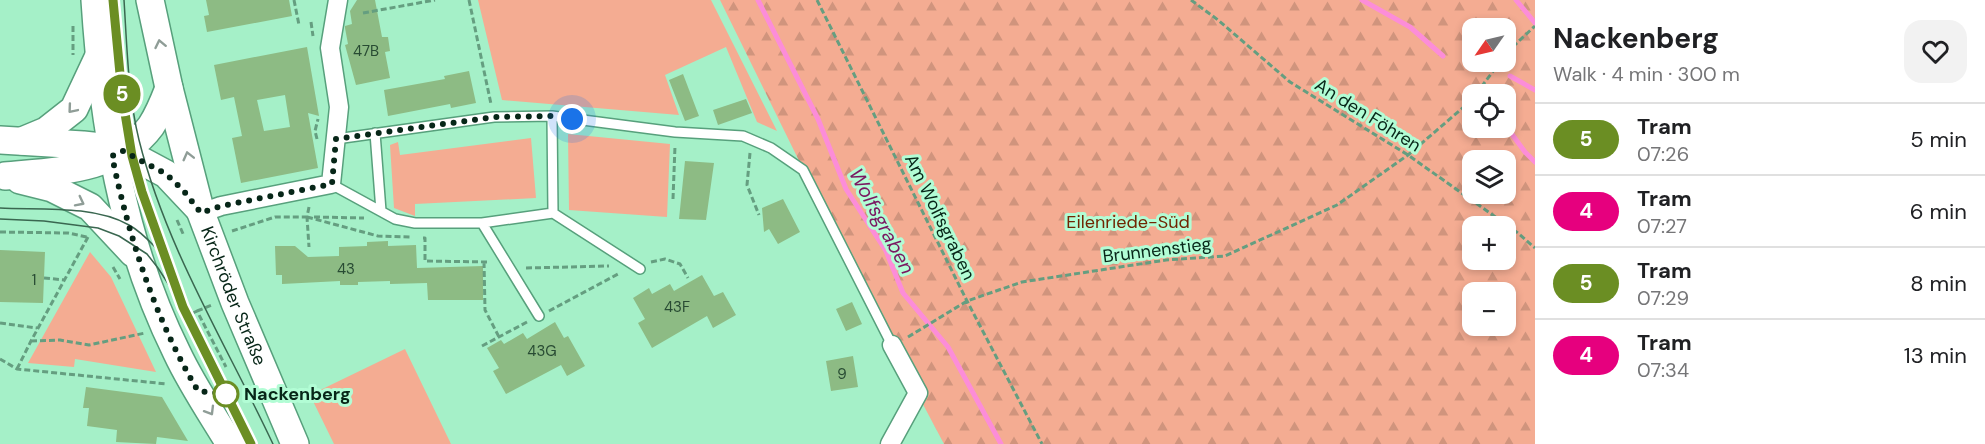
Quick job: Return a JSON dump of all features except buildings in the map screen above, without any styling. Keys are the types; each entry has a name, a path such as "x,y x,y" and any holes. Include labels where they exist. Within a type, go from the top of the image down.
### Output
{"main road":[{"path":"11,141 46,131 74,109 86,60 95,0"},
{"name":"Kirchröder Straße","path":"150,0 169,88 201,213 235,303 295,444"},
{"path":"86,60 115,152 123,207 141,263 176,352 230,444"},
{"path":"3,176 70,170 115,152 150,128 169,88"},
{"path":"11,141 115,152 166,174 183,190 201,213"},
{"path":"3,176 52,188 90,207 119,236 141,263"}],"street":[{"path":"332,184 339,107 330,48 338,0"},
{"name":"Kirchröder Straße","path":"201,213 221,206 332,184"},
{"path":"890,444 918,393 892,345"}],"lane":[{"path":"336,139 494,117 552,116 675,132 743,136 771,148 803,170 892,345"},
{"path":"552,116 553,213"},
{"path":"375,134 381,211"},
{"path":"332,184 395,219 415,224 482,224 553,213 638,267"},
{"path":"482,224 539,316"}],"path":[{"path":"294,0 299,25"},
{"path":"363,13 435,0"},
{"path":"469,0 494,117"},
{"name":"Am Wolfsgraben","path":"817,0 967,301 1042,444"},
{"name":"An den Föhren","path":"1191,0 1218,20 1290,82 1408,155 1518,233 1535,248"},
{"path":"73,21 86,60"},
{"path":"311,22 314,46"},
{"path":"1516,43 1535,26"},
{"name":"Brunnenstieg","path":"918,331 967,301 1022,282 1166,260 1226,256 1337,205 1408,155 1462,108"},
{"path":"317,141 315,131 319,116"},
{"path":"673,199 675,132"},
{"path":"751,139 747,185 759,215"},
{"path":"309,247 307,217 312,188"},
{"path":"230,232 275,217 395,219"},
{"path":"307,217 378,236 425,238 425,261 638,267"},
{"path":"0,232 68,233 88,237 17,369"},
{"path":"482,346 638,267 665,259 680,264 688,278"},
{"path":"484,262 485,310 499,337"},
{"path":"44,278 65,280"},
{"path":"0,323 38,328"},
{"path":"31,341 60,340 89,345 146,333"},
{"path":"0,359 17,369 172,385"}],"green space":[{"path":"478,0 711,0 777,131 757,122 726,47 665,75 679,115 502,100"},
{"name":"Eilenriede-Süd","path":"720,0 1535,0 1535,444 944,444 865,295"},
{"path":"568,134 670,144 667,217 569,210"},
{"path":"531,138 536,198 415,204 415,216 394,208 390,145 398,142 400,155"},
{"path":"90,252 111,277 156,372 75,359 74,367 28,363"},
{"path":"405,349 451,444 334,444 310,395"}],"waterway":[{"name":"Wolfsgraben","path":"758,0 818,119 846,189 886,251 903,293 948,347 1001,444"},
{"path":"1362,0 1410,27 1443,56"},
{"path":"1516,0 1535,23"},
{"path":"1510,76 1535,90"},
{"path":"1515,138 1535,162"}],"tram line":[{"path":"113,0 119,77 128,135 145,202 173,280"},
{"name":"5","path":"113,0 122,95 132,156 142,192 183,307 251,444"},
{"path":"124,0 132,106 151,180 198,295 273,444"},
{"path":"0,208 83,211 99,214 134,228 161,253"},
{"path":"0,219 44,221 98,228 119,236 147,254 183,307 251,444"}],"place":[{"name":"Nackenberg","path":"226,394"}],"route":[{"path":"226,394 198,391 176,352 153,297 128,225 112,156 123,151 166,174 183,190 201,213 221,206 332,184 336,139 494,117 552,116 572,119"}]}
